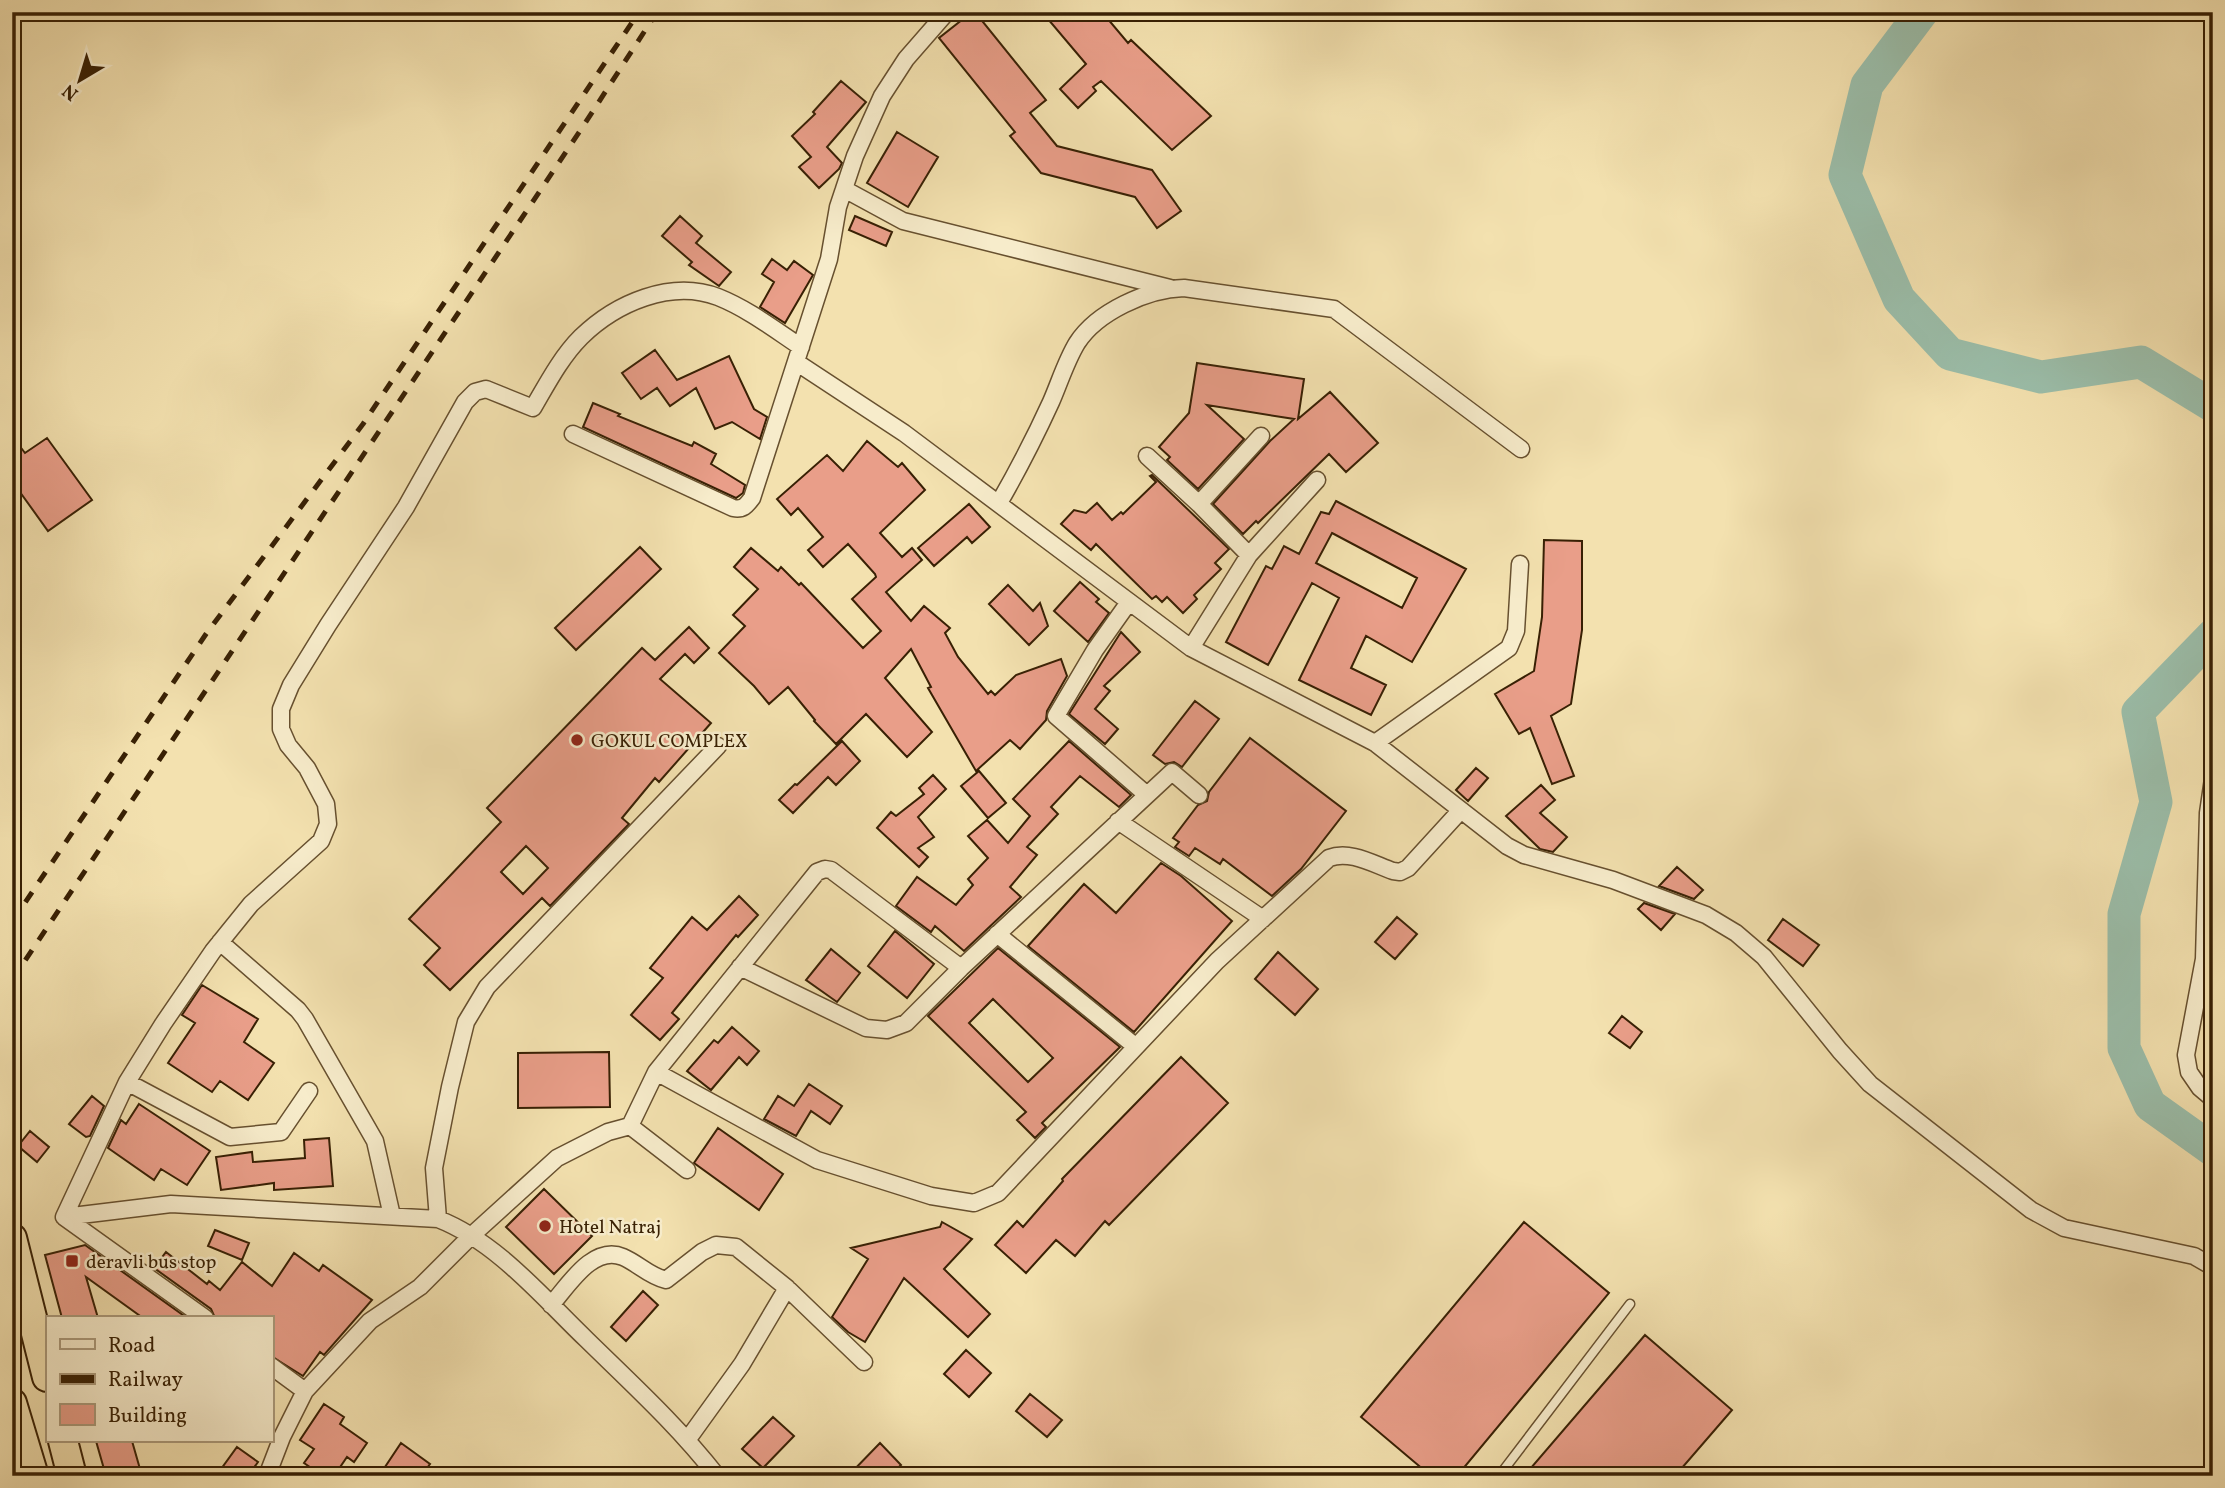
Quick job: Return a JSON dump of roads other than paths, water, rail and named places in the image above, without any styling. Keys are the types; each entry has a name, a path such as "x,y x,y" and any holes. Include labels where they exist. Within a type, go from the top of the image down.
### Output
{"highway":[{"path":"15,1257 46,1373"},
{"path":"12,1403 34,1476"},
{"path":"63,1442 72,1476"}],"street":[{"path":"573,434 733,508 746,507 752,498 829,259 838,207 855,156 882,96 906,59 947,12"},
{"path":"844,190 903,221 1172,288 1334,309 1521,449"},
{"path":"999,503 1031,447 1076,344 1089,329 1124,305 1172,288"},
{"path":"64,1217 127,1082 163,1024 220,942 251,904 321,841 328,824 326,804 307,768 288,745 281,729 281,709 291,685 406,507 465,402 475,393 486,389 533,408 561,362 581,338 603,318 640,299 683,290 716,296 738,306 799,355 1191,649 1375,743 1507,846 1524,855 1613,880 1706,915 1737,933 1764,957 1870,1084 2031,1210 2064,1228 2194,1256 2213,1267"},
{"path":"1199,504 1261,436"},
{"path":"1147,456 1249,555"},
{"path":"1191,649 1249,555 1317,480"},
{"path":"1375,743 1509,648 1516,631 1520,564"},
{"path":"1129,602 1095,650 1056,716 1147,795"},
{"path":"438,1219 434,1168 466,1022 487,987 718,746"},
{"path":"740,967 866,1028 887,1030 906,1023 997,934 1172,772 1199,795"},
{"path":"2213,779 2208,813 2204,959 2186,1055 2189,1072 2213,1100"},
{"path":"656,1072 817,1160 931,1196 974,1203 998,1193 1217,961 1329,858 1338,854 1350,855 1393,872 1400,872 1408,868 1461,810"},
{"path":"1118,821 1263,919"},
{"path":"267,1476 282,1437 305,1391 370,1321 420,1287 556,1158 608,1132 630,1126 656,1072 817,872 831,870 961,968"},
{"path":"997,934 1135,1046"},
{"path":"220,942 305,1019 375,1142 392,1216"},
{"path":"127,1082 230,1137 281,1132 310,1091"},
{"path":"630,1126 687,1170"},
{"path":"64,1217 171,1204 438,1219 471,1236 505,1261 688,1439 717,1476"},
{"path":"64,1217 202,1316"},
{"path":"551,1306 592,1260 610,1253 624,1257 654,1277 667,1280 702,1252 716,1245 736,1247 787,1288 864,1362"},
{"path":"688,1439 742,1364 787,1288"},
{"path":"273,1367 305,1391"}],"lane":[{"path":"1499,1476 1630,1304"}],"waterway":[{"path":"1922,12 1867,85 1845,175 1899,299 1950,354 2041,377 2141,362 2213,406"},
{"path":"2213,635 2138,712 2156,802 2124,914 2124,1048 2150,1105 2213,1150"}],"railway":[{"path":"12,922 206,634 363,424 639,12"},
{"path":"12,980 657,12"}],"place":[{"name":"GOKUL COMPLEX","path":"577,740"},
{"name":"Hotel Natraj","path":"545,1226"},
{"name":"deravli bus stop","path":"72,1261"}]}
